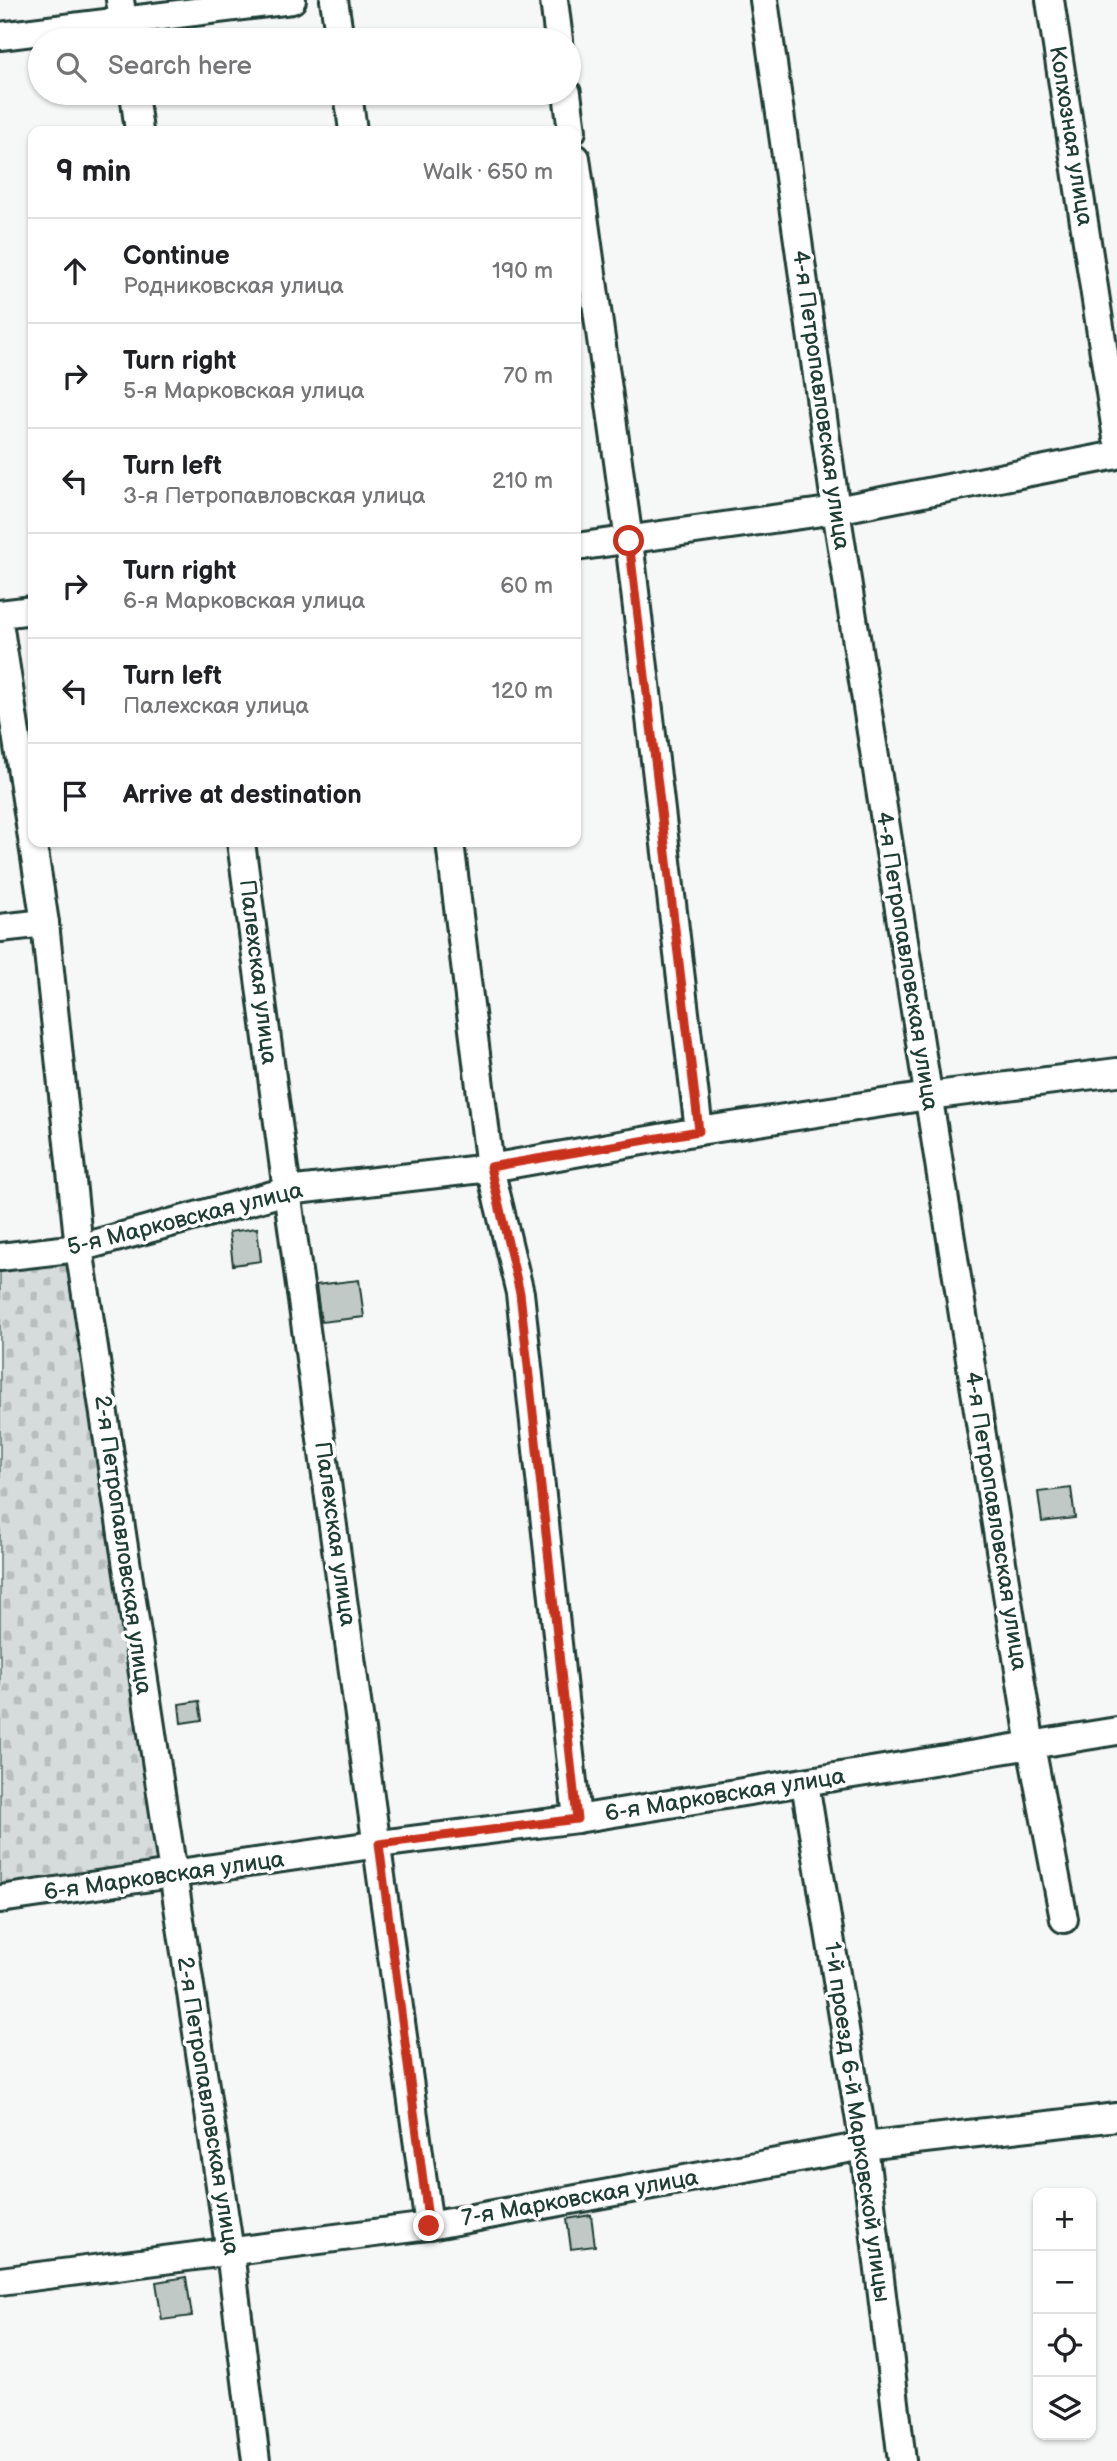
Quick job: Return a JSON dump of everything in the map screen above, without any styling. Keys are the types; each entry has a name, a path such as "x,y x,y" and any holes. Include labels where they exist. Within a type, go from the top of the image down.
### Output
{"street":[{"path":"62,28 292,0"},
{"path":"334,0 338,28"},
{"path":"554,0 558,28"},
{"name":"4-я Петропавловская улица","path":"764,0 836,510 1031,1746 1064,1919"},
{"name":"Колхозная улица","path":"1050,0 1117,438"},
{"path":"0,36 28,32"},
{"path":"136,105 138,126"},
{"path":"350,105 352,126"},
{"path":"569,105 571,126"},
{"path":"581,194 629,541 699,1131"},
{"path":"581,546 836,510 1117,455"},
{"path":"0,614 28,611"},
{"name":"2-я Петропавловская улица","path":"0,629 28,812"},
{"name":"2-я Петропавловская улица","path":"33,847 45,923 79,1248 230,2252 256,2461"},
{"name":"Палехская улица","path":"242,847 429,2226"},
{"path":"451,847 490,1167 520,1293 577,1819"},
{"path":"0,928 45,923"},
{"name":"5-я Марковская улица","path":"0,1257 79,1248 287,1191 490,1167 928,1096 1117,1072"},
{"name":"6-я Марковская улица","path":"0,1899 379,1844 577,1819 1117,1731"},
{"name":"1-й проезд 6-й Марковской улицы","path":"805,1783 864,2146 902,2461"},
{"name":"7-я Марковская улица","path":"0,2281 429,2226 864,2146 1117,2117"}],"green space":[{"path":"79,1248 173,1875 0,1899 0,1257"}],"building":[{"path":"257,1228 261,1261 233,1265 229,1232"},
{"path":"359,1280 364,1317 321,1322 316,1285"},
{"path":"1071,1488 1075,1518 1042,1522 1038,1492"},
{"path":"199,1701 202,1720 181,1723 179,1704"},
{"path":"591,2215 595,2246 571,2249 567,2219"},
{"path":"186,2277 192,2316 162,2320 156,2282"}],"route":[{"path":"429,2226 379,1844 577,1819 520,1293 490,1167 699,1131 629,541"}]}
